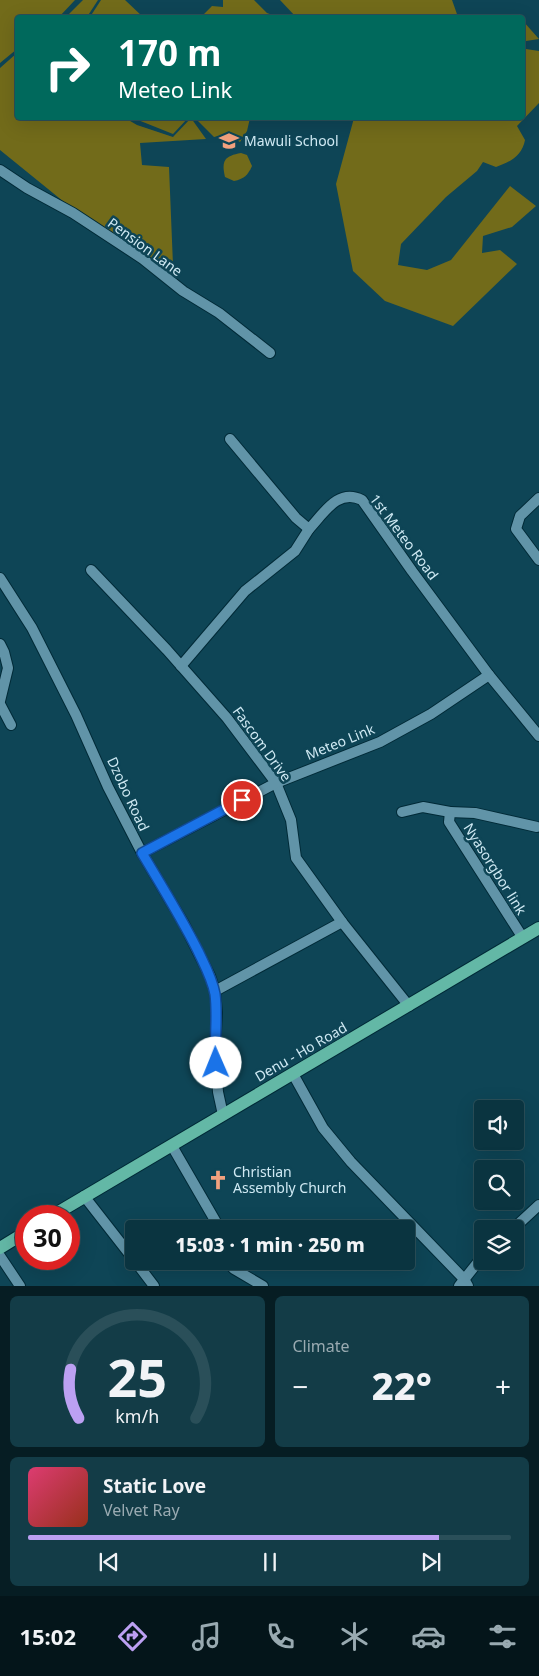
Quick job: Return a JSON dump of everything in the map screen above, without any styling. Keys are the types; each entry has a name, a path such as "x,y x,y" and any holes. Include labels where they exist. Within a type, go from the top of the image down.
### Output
{"main road":[{"name":"Denu - Ho Road","path":"70,1205 539,928"},
{"path":"0,1248 15,1239"}],"street":[{"name":"Pension Lane","path":"0,170 27,188 73,213 143,259 183,291 219,313 270,353"},
{"path":"181,666 245,591 295,550 309,529 296,518 230,440"},
{"name":"1st Meteo Road","path":"309,529 336,501 343,497 349,496 362,500 489,675 539,736"},
{"path":"539,498 520,516 516,529 539,560"},
{"name":"Fascom Drive","path":"90,570 167,650 227,718 276,783 291,820 296,858 342,922 409,1006"},
{"name":"Dzobo Road","path":"1,583 32,628 76,715 108,787 142,853 184,924 210,976 217,1013 215,1049 218,1092 223,1115"},
{"path":"0,644 8,668 0,702 11,725"},
{"name":"Meteo Link","path":"142,853 276,783 380,742 431,714 489,675"},
{"path":"402,812 422,807 450,812"},
{"name":"Nyasorgbor link","path":"523,938 449,822 450,812 475,813 537,827"},
{"path":"214,991 342,922"},
{"path":"293,1074 323,1128 351,1162 464,1284 474,1269"},
{"path":"172,1146 215,1220"},
{"path":"84,1196 125,1249"},
{"path":"523,1220 539,1205"},
{"path":"0,1256 20,1286"},
{"path":"141,1270 154,1286"},
{"path":"236,1270 262,1286"}],"shaded area":[{"path":"0,0 75,0 61,15 15,15 15,51 0,63"},
{"path":"83,0 98,0 88,15 68,15"},
{"path":"101,0 125,0 141,15 91,15"},
{"path":"223,0 254,0 267,13 272,15 203,15 212,6 223,7"},
{"path":"280,0 452,0 457,15 294,15"},
{"path":"525,23 539,39 526,41 526,49 539,51 539,103 525,118"},
{"path":"15,55 15,120 128,120 137,125 173,137 189,120 192,120 206,139 140,143 142,165 169,167 173,265 170,275 154,275 0,150 0,68"},
{"path":"138,120 186,120 173,134"},
{"path":"197,120 250,120 247,131 240,142 229,135 214,137"},
{"path":"353,120 523,120 517,126 525,140 518,154 506,163 496,167 483,162 477,171 446,197 401,244 398,265 427,270 451,260 510,186 536,206 512,227 483,236 482,253 500,250 517,264 453,326 385,301 353,271 336,184"},
{"path":"241,153 247,155 252,166 245,176 234,181 225,177 224,163 228,157"}],"place":[{"name":"Mawuli School","path":"229,141"},
{"name":"Christian Assembly Church","path":"218,1180"}],"route":[{"path":"216,1063 217,1013 210,976 184,924 142,853 242,800"}]}
